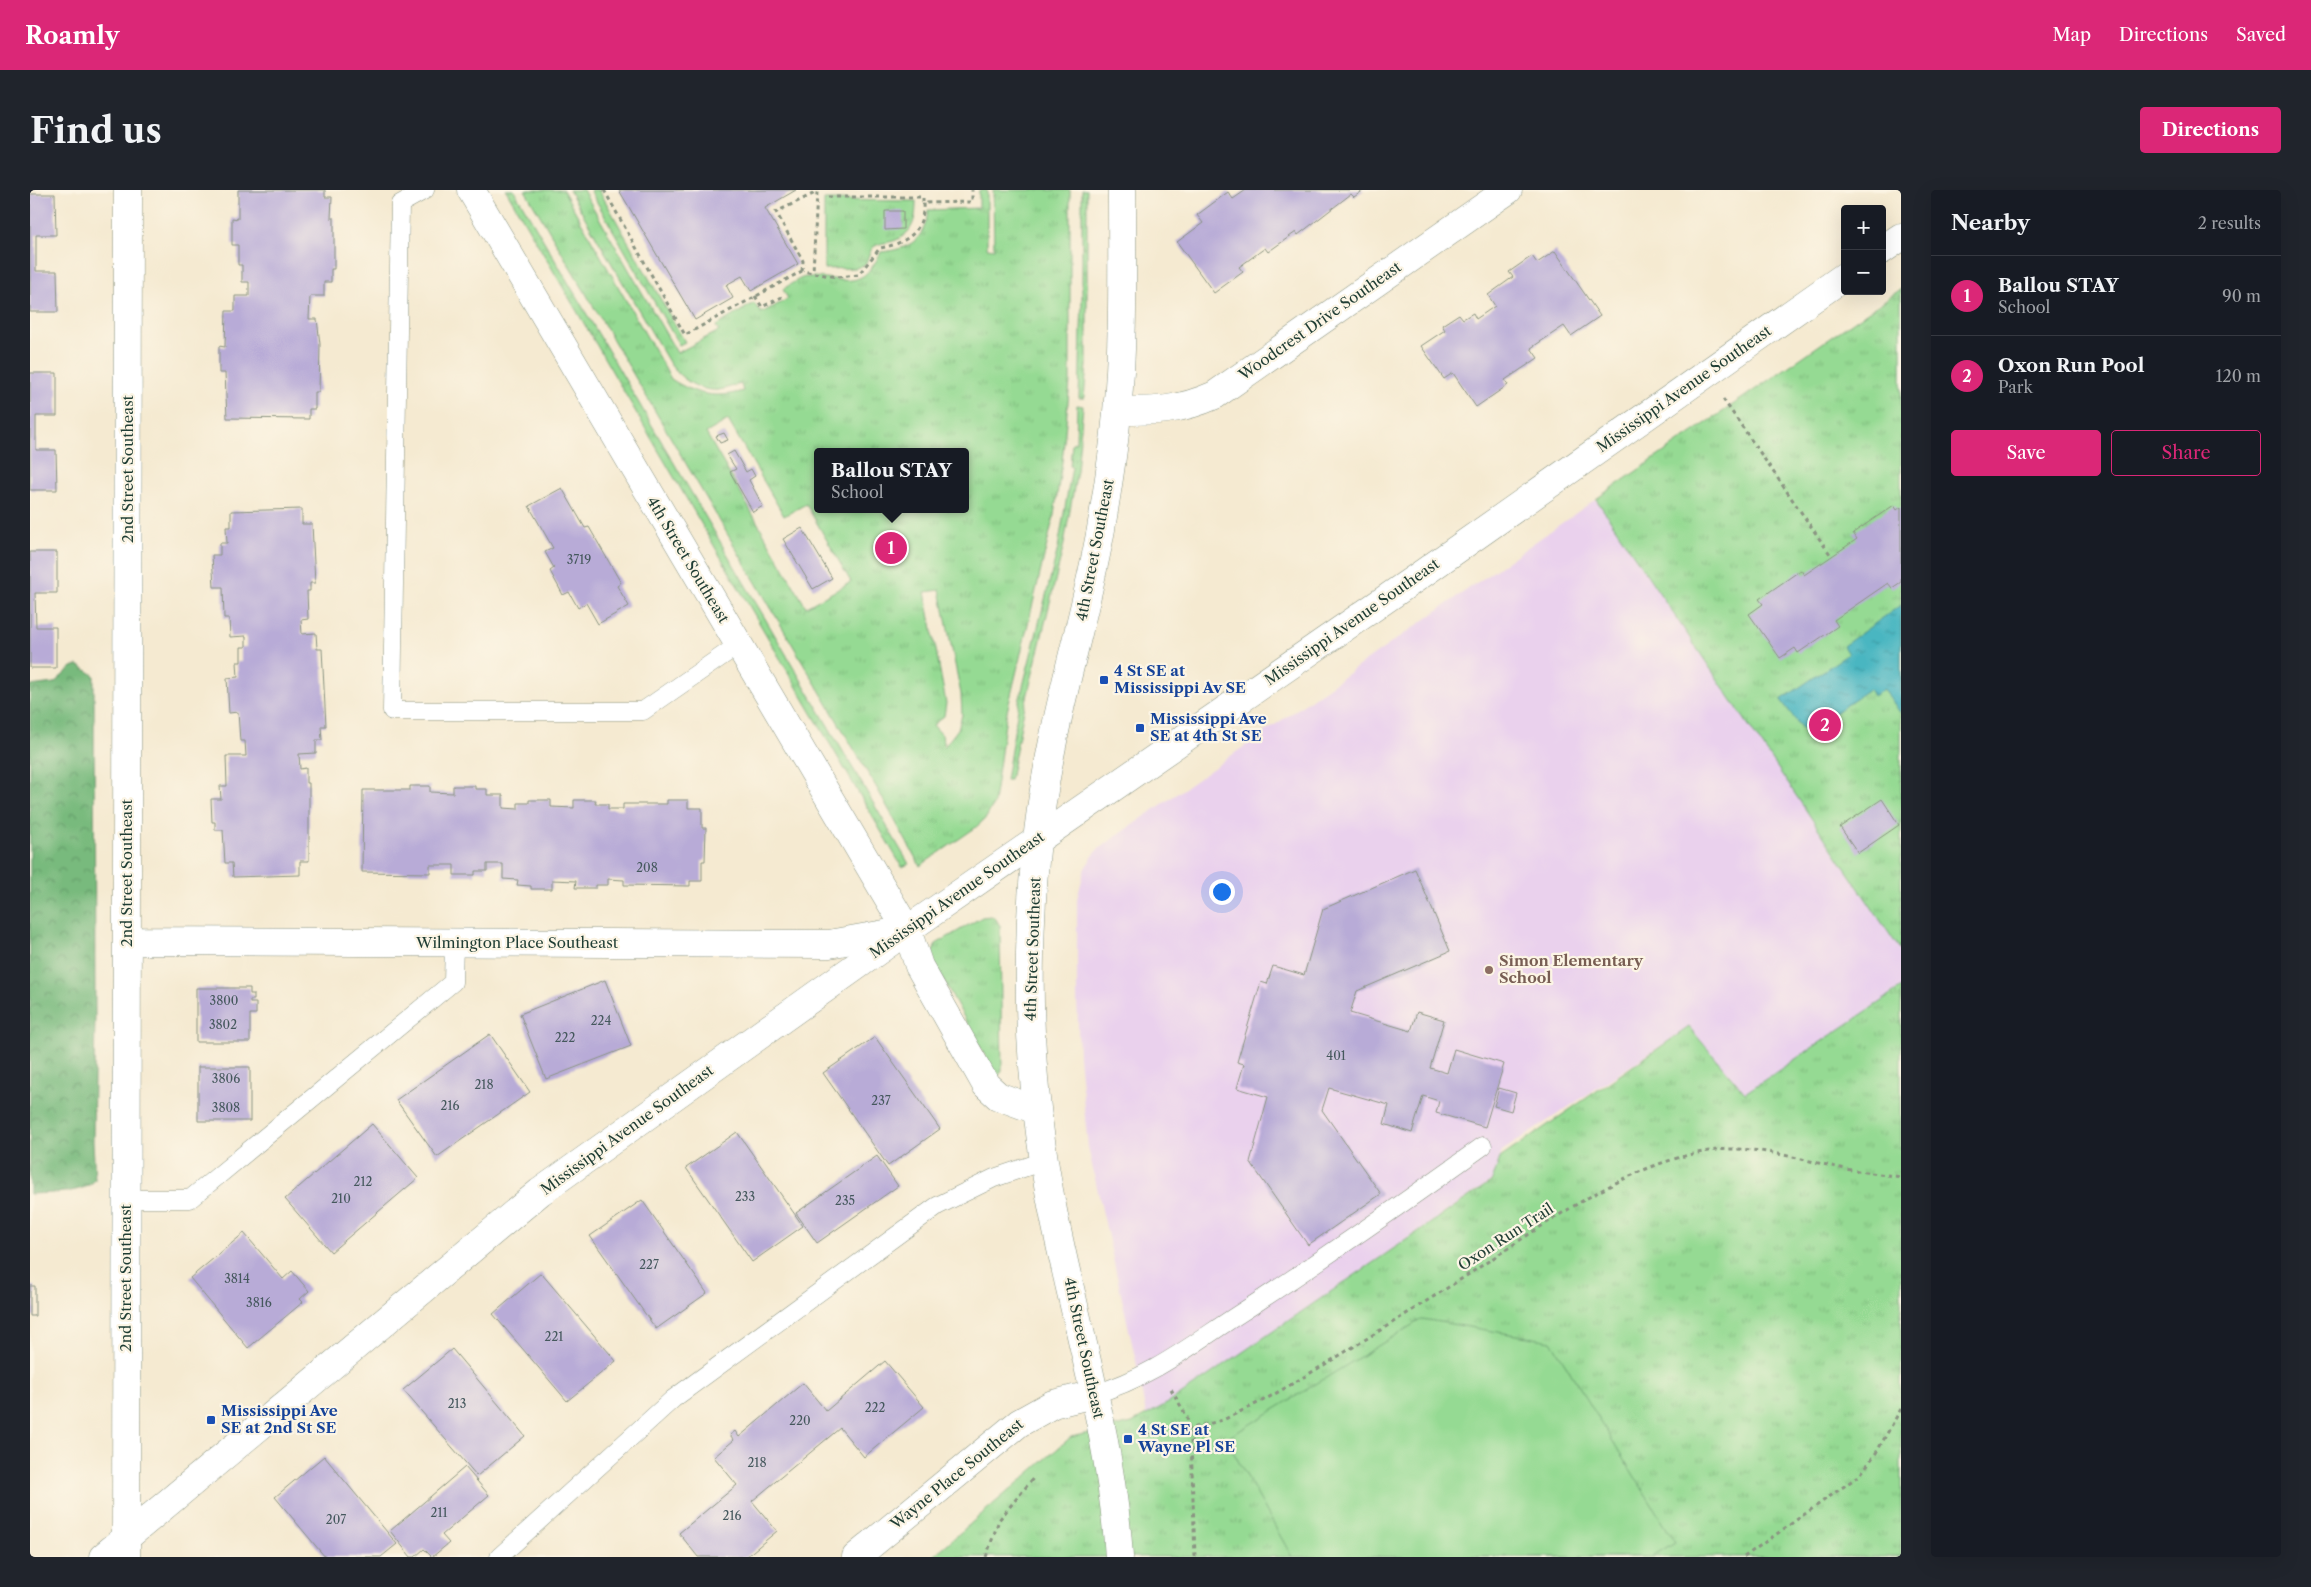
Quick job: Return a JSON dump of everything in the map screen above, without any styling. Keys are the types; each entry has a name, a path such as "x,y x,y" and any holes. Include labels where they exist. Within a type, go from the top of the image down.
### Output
{"street":[{"name":"2nd Street Southeast","path":"126,1547 128,190"},
{"name":"4th Street Southeast","path":"471,190 907,930 919,966 986,1085 998,1096 1036,1110"},
{"name":"4th Street Southeast","path":"1119,1557 1110,1469 1054,1217 1036,1110 1030,1036 1030,955 1031,907 1038,839 1051,750 1100,534 1118,410 1122,304 1122,190"},
{"name":"Woodcrest Drive Southeast","path":"1118,410 1171,410 1191,406 1215,395 1508,190"},
{"path":"1886,247 1901,237"},
{"name":"Mississippi Avenue Southeast","path":"103,1557 126,1547 540,1192 907,930 1841,279"},
{"name":"Wilmington Place Southeast","path":"127,941 829,944 907,930"},
{"name":"Wayne Place Southeast","path":"856,1557 1019,1423 1052,1404 1094,1394"}],"lane":[{"path":"425,190 400,204 392,711 643,711 738,645"},
{"path":"126,1199 190,1199 453,982 454,942"},
{"path":"1094,1394 1137,1379 1154,1369 1320,1262 1483,1146"},
{"path":"499,1557 673,1399 937,1206 994,1178 1044,1161"}],"path":[{"path":"604,190 685,335 802,271 837,277 858,274 880,248 898,245 914,234 920,223 923,198 828,197"},
{"path":"923,203 972,202 972,190"},
{"path":"802,271 803,261 776,212 817,192 813,272"},
{"path":"755,296 762,307 782,297"},
{"path":"1706,374 1832,557"},
{"name":"Oxon Run Trail","path":"1147,1434 1188,1429 1223,1420 1274,1394 1564,1213 1625,1179 1655,1166 1685,1156 1736,1149 1764,1152 1842,1168 1901,1177"},
{"path":"1154,1369 1174,1393 1187,1417 1196,1557"},
{"path":"1744,1557 1860,1474 1876,1453 1901,1409"},
{"path":"986,1557 999,1520 1035,1476"}],"shaded area":[{"name":"Simon Elementary School","path":"1596,499 1901,951 1901,988 1745,1093 1689,1027 1502,1151 1492,1180 1170,1402 1146,1415 1136,1361 1088,1147 1079,1056 1077,996 1077,899 1085,868 1097,850"}],"green space":[{"path":"506,190 514,190 909,864 902,867"},
{"path":"525,190 563,190 671,379 697,392 723,395 743,391 741,384 711,390 691,383 670,364 569,190 583,190 677,353 719,331 716,326 754,303 761,313 788,299 783,289 801,278 858,279 866,274 881,252 900,249 914,242 923,229 928,210 979,208 979,190 987,190 987,248 994,249 993,190 1070,190 1070,382 1062,462 1054,515 1006,716 994,803 986,818 975,828 920,866 878,790","holes":["728,420 784,516 806,504 851,582 806,607 706,433","940,590 961,694 962,715 958,729 944,747 942,735 933,725 944,716 946,703 925,592"]},
{"path":"590,190 599,190 685,342 679,345"},
{"path":"1082,190 1087,190 1087,365 1084,398 1079,398 1082,298"},
{"path":"824,200 916,201 913,224 902,237 875,246 866,264 856,268 824,269"},
{"path":"1901,289 1901,951 1596,499"},
{"path":"1077,405 1083,406 1077,471 1064,544 1024,710 1010,780 1006,780 1019,702 1058,548 1072,467 1070,466 1072,443 1076,442"},
{"path":"78,665 94,675 95,1016 93,1141 95,1180 90,1185 74,1190 30,1194 30,686 54,683 72,667"},
{"path":"991,916 996,919 1000,926 1002,1072 998,1076 995,1074 931,957 936,944 982,917"},
{"path":"1901,988 1901,1557 932,1557 1071,1437 1132,1423 1170,1402 1492,1181 1500,1158 1689,1027 1745,1093"},
{"path":"1422,1319 1551,1341 1675,1542 1651,1557 1292,1557 1226,1439"}],"water":[{"path":"1901,605 1901,714 1884,689 1873,696 1869,689 1805,733 1781,700 1848,654 1843,646"}],"building":[{"path":"238,190 325,190 325,197 332,197 331,218 334,218 334,269 331,269 331,282 324,282 324,296 310,296 309,319 317,319 320,344 319,392 315,392 315,409 309,409 309,419 227,418 225,373 219,373 219,346 225,347 226,311 235,311 235,296 249,296 249,282 242,282 242,265 238,265 238,245 232,245 232,218 238,219"},
{"path":"619,190 796,190 765,208 798,264 751,291 742,276 726,285 733,298 695,320"},
{"path":"1246,190 1364,190 1354,197 1351,194 1298,235 1296,232 1268,252 1265,248 1239,267 1243,272 1214,293 1177,242 1203,223 1197,215 1228,192 1233,199"},
{"path":"30,194 55,194 56,235 36,235 36,271 57,271 58,312 30,312"},
{"path":"885,211 903,211 903,229 885,230"},
{"path":"1555,251 1600,316 1571,336 1564,326 1531,348 1538,358 1505,380 1508,385 1476,407 1453,373 1444,379 1421,346 1445,330 1442,325 1459,314 1463,319 1473,313 1476,319 1495,306 1488,295 1513,277 1509,272 1532,256 1537,263"},
{"path":"30,373 57,373 57,416 36,416 36,450 56,450 57,490 30,490"},
{"path":"724,433 728,440 720,443 716,436"},
{"path":"734,451 746,472 751,469 755,476 749,480 763,506 753,512 730,472 736,469 727,455"},
{"path":"562,488 585,528 589,527 621,583 617,586 629,606 598,624 586,603 578,608 569,592 563,595 550,571 554,568 545,552 553,548 529,506"},
{"path":"1894,505 1897,510 1901,507 1901,582 1892,588 1888,583 1834,620 1838,626 1798,653 1795,648 1780,658 1749,614 1763,604 1759,599 1801,570 1804,575 1857,539 1853,533"},
{"path":"302,509 302,524 312,524 315,583 310,583 310,591 307,591 308,619 301,620 302,634 316,633 317,649 322,649 326,726 321,726 322,740 316,740 316,753 299,754 300,769 306,768 306,783 309,783 309,861 300,861 300,875 233,877 232,863 225,863 223,830 215,830 215,822 212,822 211,799 221,799 220,786 227,786 226,756 246,756 245,741 240,741 238,712 229,713 227,678 238,677 237,662 241,662 241,647 246,647 246,636 230,637 229,618 224,618 223,587 214,587 212,555 220,555 220,543 227,543 226,527 231,527 231,511"},
{"path":"802,528 832,578 813,589 783,539"},
{"path":"30,552 57,552 57,593 35,593 36,627 56,627 56,668 30,668"},
{"path":"410,786 430,786 430,792 453,793 453,786 475,786 475,789 487,789 487,795 503,795 503,808 518,809 518,803 529,803 529,800 551,800 551,807 574,808 574,800 596,800 595,804 608,804 608,809 623,809 623,804 667,804 667,800 688,800 688,808 702,808 702,828 706,828 705,861 702,861 702,881 690,881 690,886 624,885 624,880 608,879 608,885 596,885 596,888 575,888 576,881 552,880 552,889 531,889 531,886 517,885 518,880 503,879 503,864 487,864 487,871 475,871 475,875 454,875 454,865 430,865 430,873 362,872 363,790 410,790"},
{"path":"1882,799 1899,825 1858,853 1840,827"},
{"path":"1415,869 1450,951 1357,991 1350,1013 1411,1031 1417,1012 1444,1020 1430,1068 1447,1073 1454,1049 1504,1064 1485,1127 1436,1113 1439,1101 1423,1096 1412,1133 1384,1124 1389,1105 1329,1088 1322,1110 1381,1194 1308,1245 1250,1162 1268,1097 1237,1088 1244,1064 1237,1062 1261,982 1267,984 1273,966 1304,975 1323,909"},
{"path":"605,980 631,1046 546,1079 520,1014"},
{"path":"196,988 250,988 250,994 254,994 254,1000 250,1000 250,1003 256,1003 256,1014 250,1014 250,1042 196,1042"},
{"path":"490,1034 530,1092 437,1157 396,1100"},
{"path":"875,1037 940,1129 888,1166 823,1073"},
{"path":"198,1067 250,1067 250,1121 198,1121"},
{"path":"1499,1088 1516,1093 1511,1111 1494,1106"},
{"path":"372,1124 418,1178 331,1252 285,1199"},
{"path":"737,1132 803,1226 752,1262 686,1168"},
{"path":"877,1156 898,1186 817,1243 796,1213"},
{"path":"642,1200 707,1293 656,1329 590,1236"},
{"path":"244,1233 283,1279 292,1271 309,1291 300,1299 303,1302 248,1348 190,1278"},
{"path":"541,1273 616,1361 567,1401 493,1314"},
{"path":"30,1286 35,1286 35,1316 30,1316"},
{"path":"452,1349 525,1436 477,1476 403,1390"},
{"path":"885,1361 924,1407 864,1457 840,1428 752,1501 777,1531 746,1557 698,1557 679,1533 737,1485 714,1457 734,1440 730,1435 735,1431 739,1437 803,1383 826,1411"},
{"path":"324,1456 397,1544 381,1557 325,1557 275,1497"},
{"path":"465,1467 489,1495 442,1535 449,1543 432,1557 424,1549 415,1557 411,1557 390,1531"}],"place":[{"name":"Ballou STAY","path":"891,548"},
{"name":"4 St SE at Mississippi Av SE","path":"1104,680"},
{"name":"Oxon Run Pool","path":"1825,725"},
{"name":"Mississippi Ave SE at 4th St SE","path":"1140,728"},
{"name":"Simon Elementary School","path":"1489,970"},
{"name":"Mississippi Ave SE at 2nd St SE","path":"211,1420"},
{"name":"4 St SE at Wayne Pl SE","path":"1128,1439"}]}
